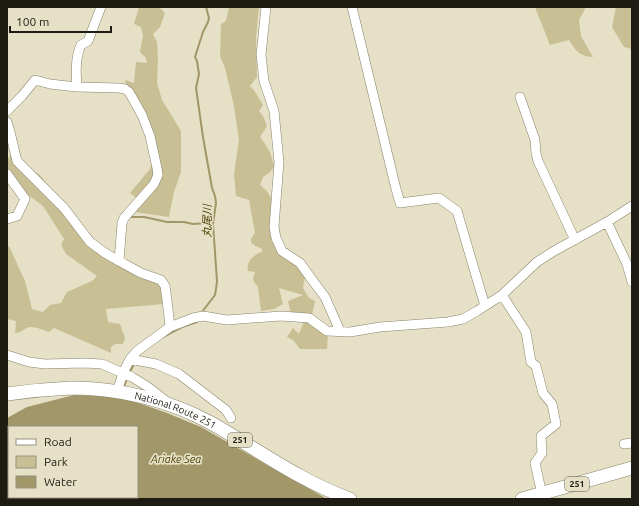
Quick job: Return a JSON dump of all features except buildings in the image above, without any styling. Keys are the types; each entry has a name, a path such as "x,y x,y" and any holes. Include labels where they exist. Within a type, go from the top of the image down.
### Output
{"highway":[{"name":"National Route 251","path":"7,394 45,389 72,388 99,389 146,398 172,406 211,423 299,476 332,493 350,499"},
{"name":"251","path":"522,499 542,496 632,468"}],"street":[{"path":"77,87 76,66 78,51 81,45 88,41 101,7"},
{"path":"266,7 261,55 264,81 274,111 279,162 274,227 276,238 282,251 300,263 325,297 340,331"},
{"path":"352,7 400,203 439,198 457,211 485,306"},
{"path":"7,111 35,80 50,84 77,87 119,88 125,89 129,92 142,115 150,136 158,168 158,175 154,184 124,218 122,223 119,261"},
{"path":"520,97 535,140 538,161 575,240"},
{"path":"7,122 17,161 64,208 90,242 105,253 141,273 161,280 165,286 168,300 170,327"},
{"path":"7,174 25,199 17,216 7,219"},
{"path":"120,392 137,351 170,327 193,318 199,317 227,320 281,316 309,318 327,331 350,332 380,327 448,322 463,319 477,312 502,295 537,262 554,251 631,209"},
{"path":"608,222 628,264 632,282"},
{"path":"502,295 526,332 531,362 536,366 543,393 552,404 556,424 541,436 542,453 535,463 542,496"},
{"path":"7,355 29,362 45,364 102,364 127,375 148,387 172,406"},
{"path":"134,359 156,364 179,374 226,410 231,418"}],"green space":[{"path":"139,7 159,7 165,13 160,27 153,34 157,42 157,83 162,100 181,131 181,172 174,192 169,217 135,212 141,202 130,193 150,169 154,147 125,80 134,83 136,62 147,63 146,58 140,52 143,36 141,27 134,24"},
{"path":"229,7 259,7 256,37 257,77 250,86 263,105 259,111 267,126 260,137 269,151 274,167 263,177 260,185 267,191 272,200 270,235 278,253 299,266 305,277 303,288 309,298 315,301 312,315 316,327 328,334 327,349 300,349 293,340 287,337 293,328 299,334 303,324 303,314 291,314 288,301 303,295 279,288 283,304 274,309 261,311 258,287 253,278 255,272 248,271 249,261 262,252 262,249 253,245 251,242 251,239 255,233 249,200 236,196 234,174 239,140 234,106 225,68 220,56 221,24 226,21"},
{"path":"535,7 586,7 579,20 581,36 593,57 578,52 569,40 550,45"},
{"path":"616,7 632,7 632,49 624,47 612,27"},
{"path":"11,155 40,175 48,185 62,209 88,244 155,281 161,287 164,304 106,309 108,322 120,324 125,338 123,344 115,344 111,347 111,353 54,328 49,332 30,327 15,333 16,321 7,319 7,247 9,246 25,281 32,309 43,312 50,305 61,303 67,292 92,281 97,276 66,254 61,245 64,239 43,206 9,181 7,160"}],"water":[{"name":"Ariake Sea","path":"74,395 106,396 130,400 201,427 327,499 7,499 7,418 27,407"}],"waterway":[{"name":"丸尾川","path":"202,312 215,295 217,281 213,224 216,203 203,137 196,88 199,74 195,57 209,18 206,7"},
{"path":"128,217 144,217 167,222 213,224"},
{"name":"丸尾川","path":"163,337 182,327 197,322 198,320"},
{"name":"丸尾川","path":"130,372 135,362"},
{"name":"丸尾川","path":"124,387 127,378"}]}
